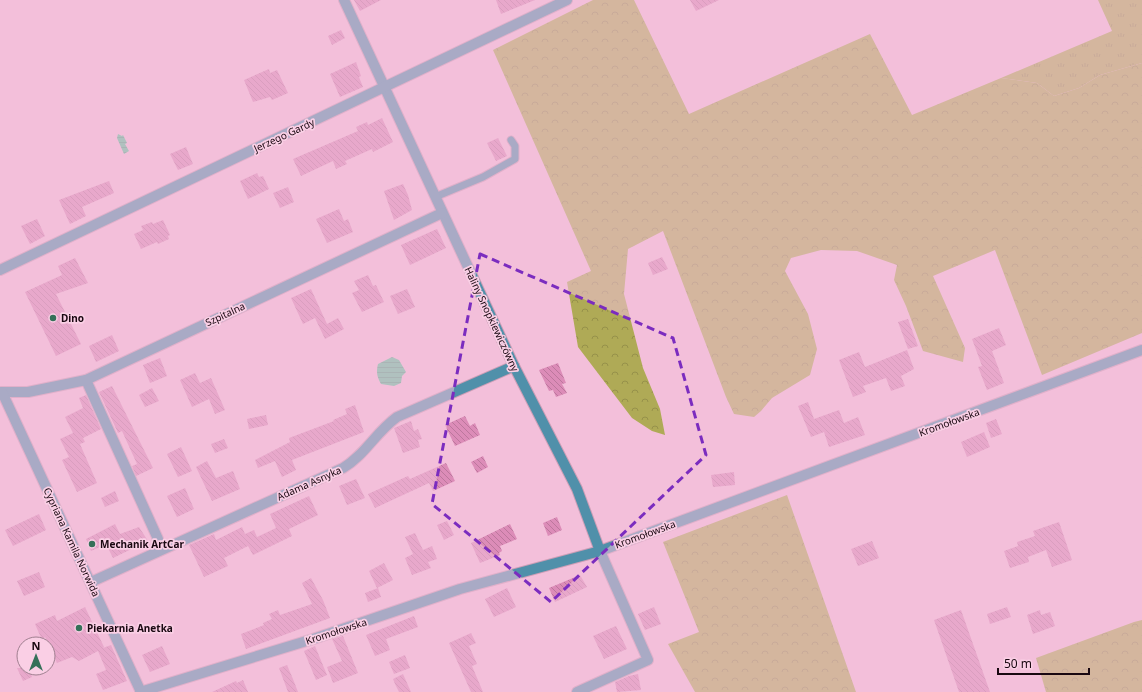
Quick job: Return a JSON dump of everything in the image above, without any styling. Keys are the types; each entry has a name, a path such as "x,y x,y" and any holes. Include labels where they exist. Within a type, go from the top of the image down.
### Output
{"street":[{"name":"Haliny Snopkiewiczówny","path":"344,0 514,366 577,489 600,551 648,660 577,692"},
{"name":"Jerzego Gardy","path":"0,270 567,0"},
{"name":"Szpitalna","path":"1,392 28,392 86,380 442,213"},
{"name":"Kromołowska","path":"141,692 313,639 460,590 600,551 1142,350"},
{"name":"Adama Asnyka","path":"91,582 343,468 356,460 383,429 397,417 514,366"},
{"path":"86,380 158,539"},
{"name":"Cypriana Kamila Norwida","path":"1,392 91,582 141,692"}],"lane":[{"path":"435,197 483,176 516,159 515,146 511,140"}],"highlighted area":[{"path":"480,254 673,338 706,455 551,602 432,504"}],"green space":[{"path":"593,0 634,0 689,114 870,34 912,115 1001,78 1037,83 1054,96 1079,88 1100,75 1142,63 1142,333 1042,375 995,250 933,276 965,348 963,362 923,351 906,306 894,280 897,265 857,251 821,250 791,258 785,271 808,314 817,349 810,375 772,398 754,417 734,414 726,397 663,231 628,249 624,294 643,368 660,409 665,435 652,431 632,418 578,347 567,282 591,271 493,50"},
{"path":"1098,0 1142,0 1142,63 1100,75 1079,88 1054,96 1037,83 1001,78 1112,31"},
{"path":"787,495 856,692 695,692 668,644 699,632 663,542"},
{"path":"1142,620 1142,692 1046,692 1036,658"}],"shaded area":[{"path":"118,134 123,135 127,143 125,144 129,151 124,154 117,138"},
{"path":"392,357 399,360 406,372 402,376 401,383 394,386 381,384 377,374 378,364"}],"building":[{"path":"354,0 381,0 360,11"},
{"path":"496,0 535,0 501,14"},
{"path":"690,0 719,0 696,11"},
{"path":"341,30 345,38 332,45 328,36"},
{"path":"356,62 363,87 340,97 330,74"},
{"path":"269,69 270,73 277,70 288,93 272,100 270,97 253,102 244,80"},
{"path":"382,118 393,142 373,152 372,149 345,161 347,164 336,169 333,161 301,176 293,159 358,131 356,127 367,122 368,125"},
{"path":"498,138 507,156 496,161 487,143"},
{"path":"186,147 193,164 178,170 170,154"},
{"path":"257,173 259,177 263,176 269,189 248,199 240,181"},
{"path":"109,181 114,193 82,207 86,216 70,224 59,200"},
{"path":"403,184 412,210 394,220 384,191"},
{"path":"288,187 294,202 280,208 273,193"},
{"path":"339,209 344,221 348,219 353,232 327,243 316,219"},
{"path":"37,219 45,236 30,244 21,226"},
{"path":"163,220 170,235 168,236 169,239 158,244 157,242 141,249 134,234 143,230 141,226 152,222 153,224"},
{"path":"437,229 446,248 410,265 401,245"},
{"path":"662,257 668,269 653,275 648,263"},
{"name":"Dino","path":"75,258 88,283 56,294 81,344 56,356 25,292 62,275 58,266"},
{"path":"368,275 373,286 376,285 384,302 362,312 352,293 359,290 354,281"},
{"path":"311,289 327,324 338,318 344,329 325,339 315,318 303,324 291,298"},
{"path":"407,289 415,307 398,314 390,296"},
{"path":"908,319 918,346 908,349 898,322"},
{"path":"999,328 1006,345 992,351 1004,383 987,390 978,367 982,366 972,339"},
{"path":"112,335 119,351 96,362 89,346"},
{"path":"907,350 914,369 901,376 905,386 891,391 886,378 863,386 866,392 853,397 839,360 859,352 865,367"},
{"path":"160,358 167,376 150,383 143,365"},
{"path":"558,363 566,383 562,384 567,393 556,397 553,390 549,391 539,370"},
{"path":"195,373 200,383 211,378 225,410 215,414 209,399 192,407 180,380"},
{"path":"112,386 153,468 136,476 132,466 137,464 122,431 118,433 99,392"},
{"path":"152,388 159,401 145,407 139,395"},
{"path":"86,395 101,429 83,438 85,442 80,444 97,483 77,492 62,460 69,457 60,439 73,433 65,417 83,408 79,398"},
{"path":"808,402 814,419 839,410 844,423 858,417 865,435 829,447 824,432 811,437 798,406"},
{"path":"355,405 364,432 292,460 296,470 282,477 275,461 258,468 255,460 290,442 289,438 334,421 333,420 347,414 345,409"},
{"path":"266,415 268,425 249,429 247,419"},
{"path":"465,416 470,426 475,423 480,435 455,446 445,425"},
{"path":"996,419 1002,434 991,438 986,423"},
{"path":"411,421 414,431 418,429 422,439 418,440 420,447 403,453 394,428"},
{"path":"984,432 990,447 967,457 961,442"},
{"path":"224,439 228,448 215,453 211,444"},
{"path":"181,447 192,471 178,477 167,454"},
{"path":"483,456 488,467 477,473 471,462"},
{"path":"207,461 216,478 233,471 240,489 212,501 196,467"},
{"path":"446,463 455,481 433,491 429,483 375,508 368,494 408,476 410,479"},
{"path":"734,472 735,485 713,487 711,475"},
{"path":"356,479 365,498 347,505 339,486"},
{"path":"185,488 194,509 177,517 167,496"},
{"path":"115,491 119,501 105,507 101,498"},
{"path":"309,496 318,515 289,529 292,536 253,555 248,546 224,558 228,566 204,577 189,545 214,534 216,540 242,527 245,534 254,530 257,537 276,528 270,514"},
{"path":"39,514 46,530 13,546 5,530"},
{"path":"557,517 562,530 548,536 543,523"},
{"path":"447,521 454,535 444,540 437,525"},
{"path":"1059,522 1072,560 1052,567 1046,550 1028,557 1029,562 1010,568 1004,551 1018,546 1017,542 1035,536 1033,531"},
{"path":"115,524 120,534 139,527 148,541 113,558 106,544 91,551 86,539"},
{"path":"510,524 517,539 500,546 502,551 499,553 500,555 480,563 471,543"},
{"path":"415,533 423,550 432,546 437,559 428,562 431,568 412,575 405,558 413,554 405,537"},
{"path":"872,541 879,558 858,566 851,549"},
{"path":"384,563 393,580 377,588 369,571"},
{"path":"39,572 45,587 24,596 17,581"},
{"path":"580,575 587,587 555,602 549,588"},
{"path":"311,578 323,600 330,618 246,649 241,634 264,625 263,623 272,619 269,614 278,610 280,615 312,604 302,583"},
{"path":"378,588 381,597 368,602 365,593"},
{"path":"507,588 516,607 494,617 485,599"},
{"path":"85,607 104,647 103,648 111,645 127,681 103,690 96,674 106,670 98,651 79,661 72,657 57,663 56,636 40,636 35,624 55,615 57,621"},
{"path":"654,607 661,624 645,630 638,614"},
{"path":"1007,607 1011,617 990,624 987,614"},
{"path":"961,610 990,692 959,692 934,620"},
{"path":"1040,610 1041,615 1050,612 1055,626 1033,634 1027,615"},
{"path":"414,616 418,627 386,639 390,650 375,656 366,635"},
{"path":"616,626 627,649 604,659 593,636"},
{"path":"471,633 476,643 469,646 477,664 472,666 483,692 471,692 449,643"},
{"path":"343,636 358,673 333,683 327,667 342,661 332,639"},
{"path":"162,646 170,664 150,672 142,655"},
{"path":"315,646 327,675 316,680 304,651"},
{"path":"405,655 410,668 394,674 389,662"},
{"path":"287,665 298,692 288,692 279,668"},
{"path":"403,674 411,692 399,692 395,684 393,679"},
{"path":"638,674 641,690 617,692 615,682"},
{"path":"21,676 32,676 32,677 23,681"},
{"path":"243,680 248,692 212,692 236,681 237,683"}],"place":[{"name":"Dino","path":"53,318"},
{"name":"Mechanik ArtCar","path":"92,544"},
{"name":"Piekarnia Anetka","path":"79,628"}]}
